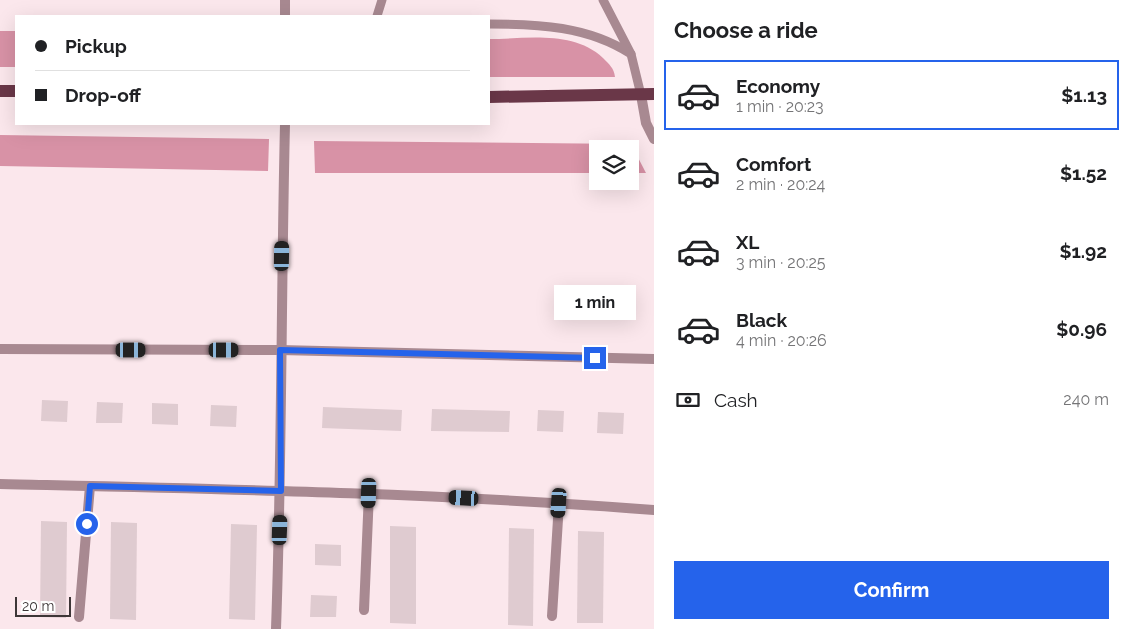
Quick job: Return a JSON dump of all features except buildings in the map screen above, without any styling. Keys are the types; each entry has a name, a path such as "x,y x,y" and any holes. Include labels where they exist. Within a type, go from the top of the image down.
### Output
{"main road":[{"path":"0,91 15,91"},
{"path":"490,97 648,94"}],"street":[{"path":"285,0 285,15"},
{"path":"648,94 646,123 654,139"},
{"path":"276,629 281,491 280,350 285,125"},
{"path":"0,349 280,350 654,359"},
{"path":"0,484 369,493 654,510"},
{"path":"79,617 90,486"},
{"path":"364,610 369,493"},
{"path":"552,616 559,503"}],"lane":[{"path":"377,15 382,0"},
{"path":"603,0 631,54 648,94"},
{"path":"490,24 554,26 610,41 631,54"}],"shaded area":[{"path":"0,31 15,31 15,67 0,67"},
{"path":"549,38 578,43 591,49 603,58 609,64 615,77 490,77 490,39"},
{"path":"0,135 269,139 268,171 0,166"},
{"path":"314,141 589,144 589,173 315,173"},
{"path":"639,159 646,173 639,173"}],"route":[{"path":"87,524 90,486 281,491 280,350 595,358"}]}
